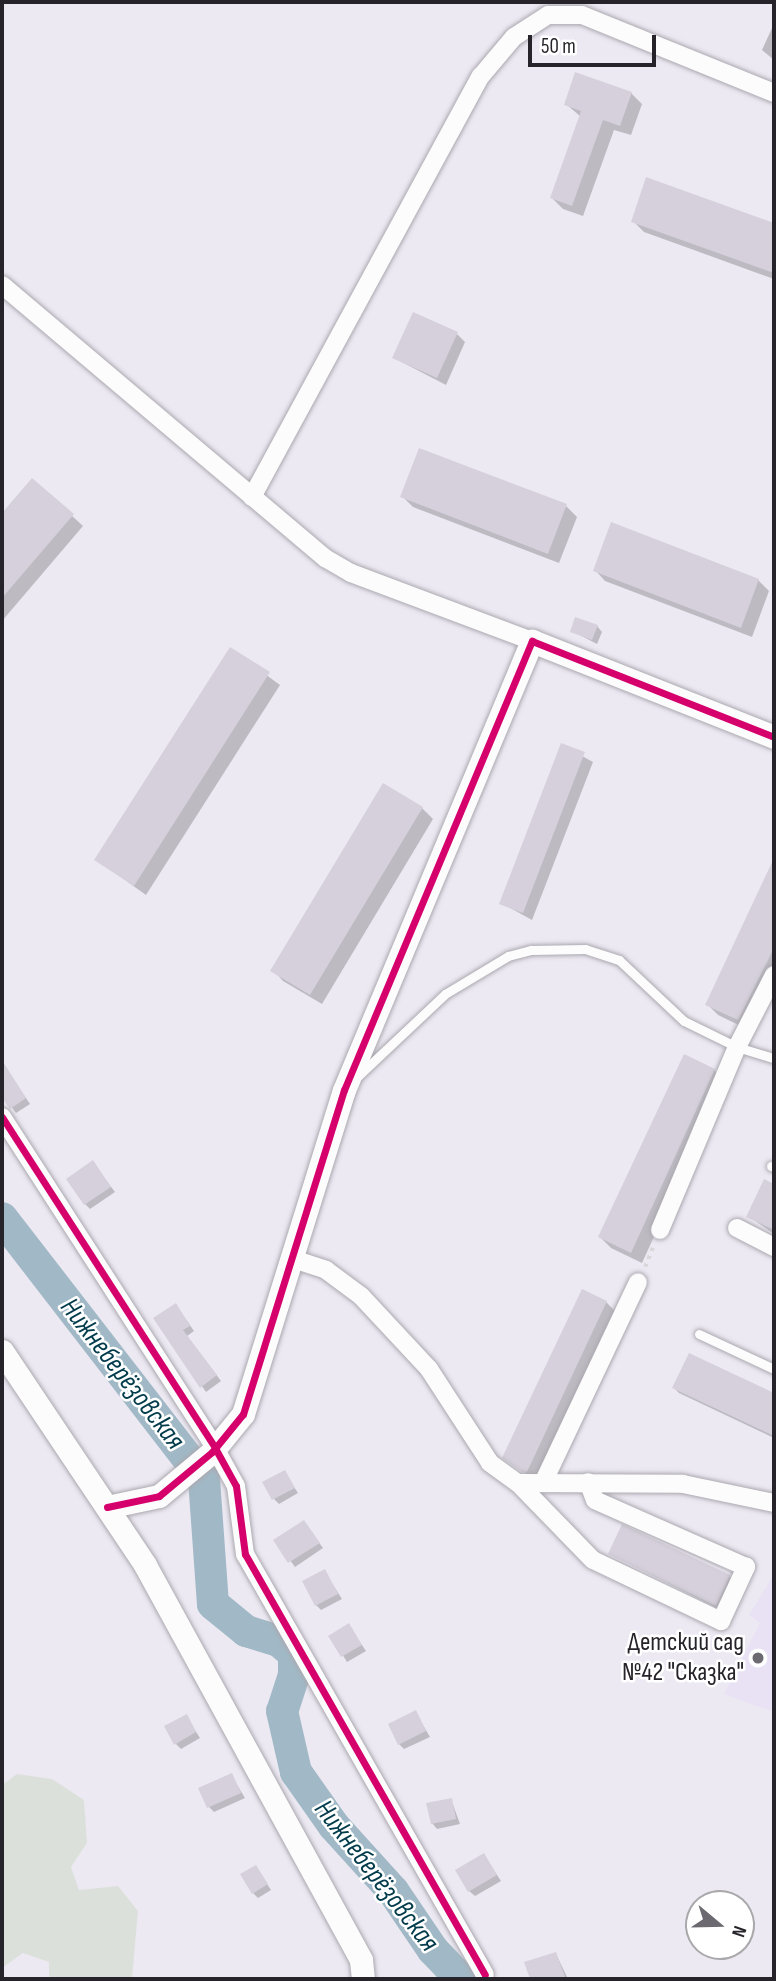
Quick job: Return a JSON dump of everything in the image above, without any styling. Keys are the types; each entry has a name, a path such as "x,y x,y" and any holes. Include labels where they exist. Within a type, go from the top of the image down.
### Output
{"street":[{"path":"251,497 481,76 514,37 548,15 582,15 774,93"},
{"path":"2,285 325,558 351,572 774,737"},
{"path":"107,1507 159,1496 215,1448 243,1414 344,1090 531,641"},
{"path":"660,1230 737,1047 774,975"},
{"path":"2,1117 215,1448 236,1486 245,1554 485,1973"},
{"path":"737,1228 774,1247"},
{"path":"290,1258 326,1270 370,1305 429,1369 480,1451 498,1472 518,1483 593,1560 722,1621 746,1567 595,1500 588,1482"},
{"path":"543,1483 638,1282"},
{"path":"2,1351 145,1565 361,1960 363,1979"},
{"path":"518,1483 683,1484 774,1503"}],"lane":[{"path":"344,1090 445,993 508,956 531,950 585,949 619,960 684,1021 737,1047 774,1058"},
{"path":"699,1334 774,1369"}],"path":[{"path":"638,1282 660,1230"}],"shaded area":[{"name":"Детский сад №42 \"Сказка\"","path":"774,1574 774,1712 724,1694 760,1623 749,1615"},
{"path":"17,1774 52,1779 84,1800 87,1843 71,1867 79,1890 118,1886 138,1911 132,1979 49,1979 49,1962 23,1953 2,1968 2,1785"}],"building":[{"path":"575,72 632,92 620,126 603,120 572,206 550,198 581,111 564,105"},
{"path":"646,177 774,223 774,273 631,222"},
{"path":"413,312 458,332 437,378 392,358"},
{"path":"419,448 567,504 548,554 400,497"},
{"path":"32,478 74,514 2,598 2,513"},
{"path":"611,522 759,579 741,628 593,571"},
{"path":"575,617 598,625 592,640 570,632"},
{"path":"230,647 270,672 134,886 94,860"},
{"path":"561,743 585,752 523,913 499,904"},
{"path":"383,783 423,807 310,995 270,971"},
{"path":"774,858 774,948 738,1020 705,1005"},
{"path":"684,1054 715,1069 631,1253 598,1237"},
{"path":"2,1060 26,1098 10,1109 2,1098"},
{"path":"93,1160 111,1187 84,1205 66,1179"},
{"path":"764,1179 774,1184 774,1230 746,1217"},
{"path":"582,1289 607,1301 527,1472 522,1472 502,1458"},
{"path":"176,1303 190,1326 183,1330 217,1375 200,1388 153,1318"},
{"path":"689,1353 774,1393 774,1436 672,1388"},
{"path":"285,1470 295,1488 272,1500 262,1482"},
{"path":"304,1520 320,1543 288,1563 273,1540"},
{"path":"622,1524 730,1575 716,1606 608,1554"},
{"path":"325,1569 338,1594 315,1606 302,1581"},
{"path":"349,1623 362,1645 341,1657 328,1636"},
{"path":"416,1710 426,1731 398,1745 388,1724"},
{"path":"187,1714 196,1732 174,1745 164,1726"},
{"path":"232,1773 241,1793 207,1808 198,1788"},
{"path":"452,1798 456,1819 431,1824 426,1803"},
{"path":"484,1853 497,1875 468,1892 455,1870"},
{"path":"256,1865 268,1884 252,1894 240,1874"},
{"path":"556,1952 565,1977 530,1979 524,1962"}],"waterway":[{"name":"Нижнеберёзовская","path":"2,1218 204,1479 213,1604 246,1631 279,1641 294,1654 294,1675 282,1711 296,1772 334,1826 393,1891 433,1950 461,1979"}],"cycle path":[{"path":"107,1507 159,1496 212,1452 243,1414 344,1090 532,641 774,737"},
{"path":"2,1117 215,1448 236,1486 245,1554 485,1974"}],"place":[{"name":"Детский сад №42 \"Сказка\"","path":"758,1658"}]}
